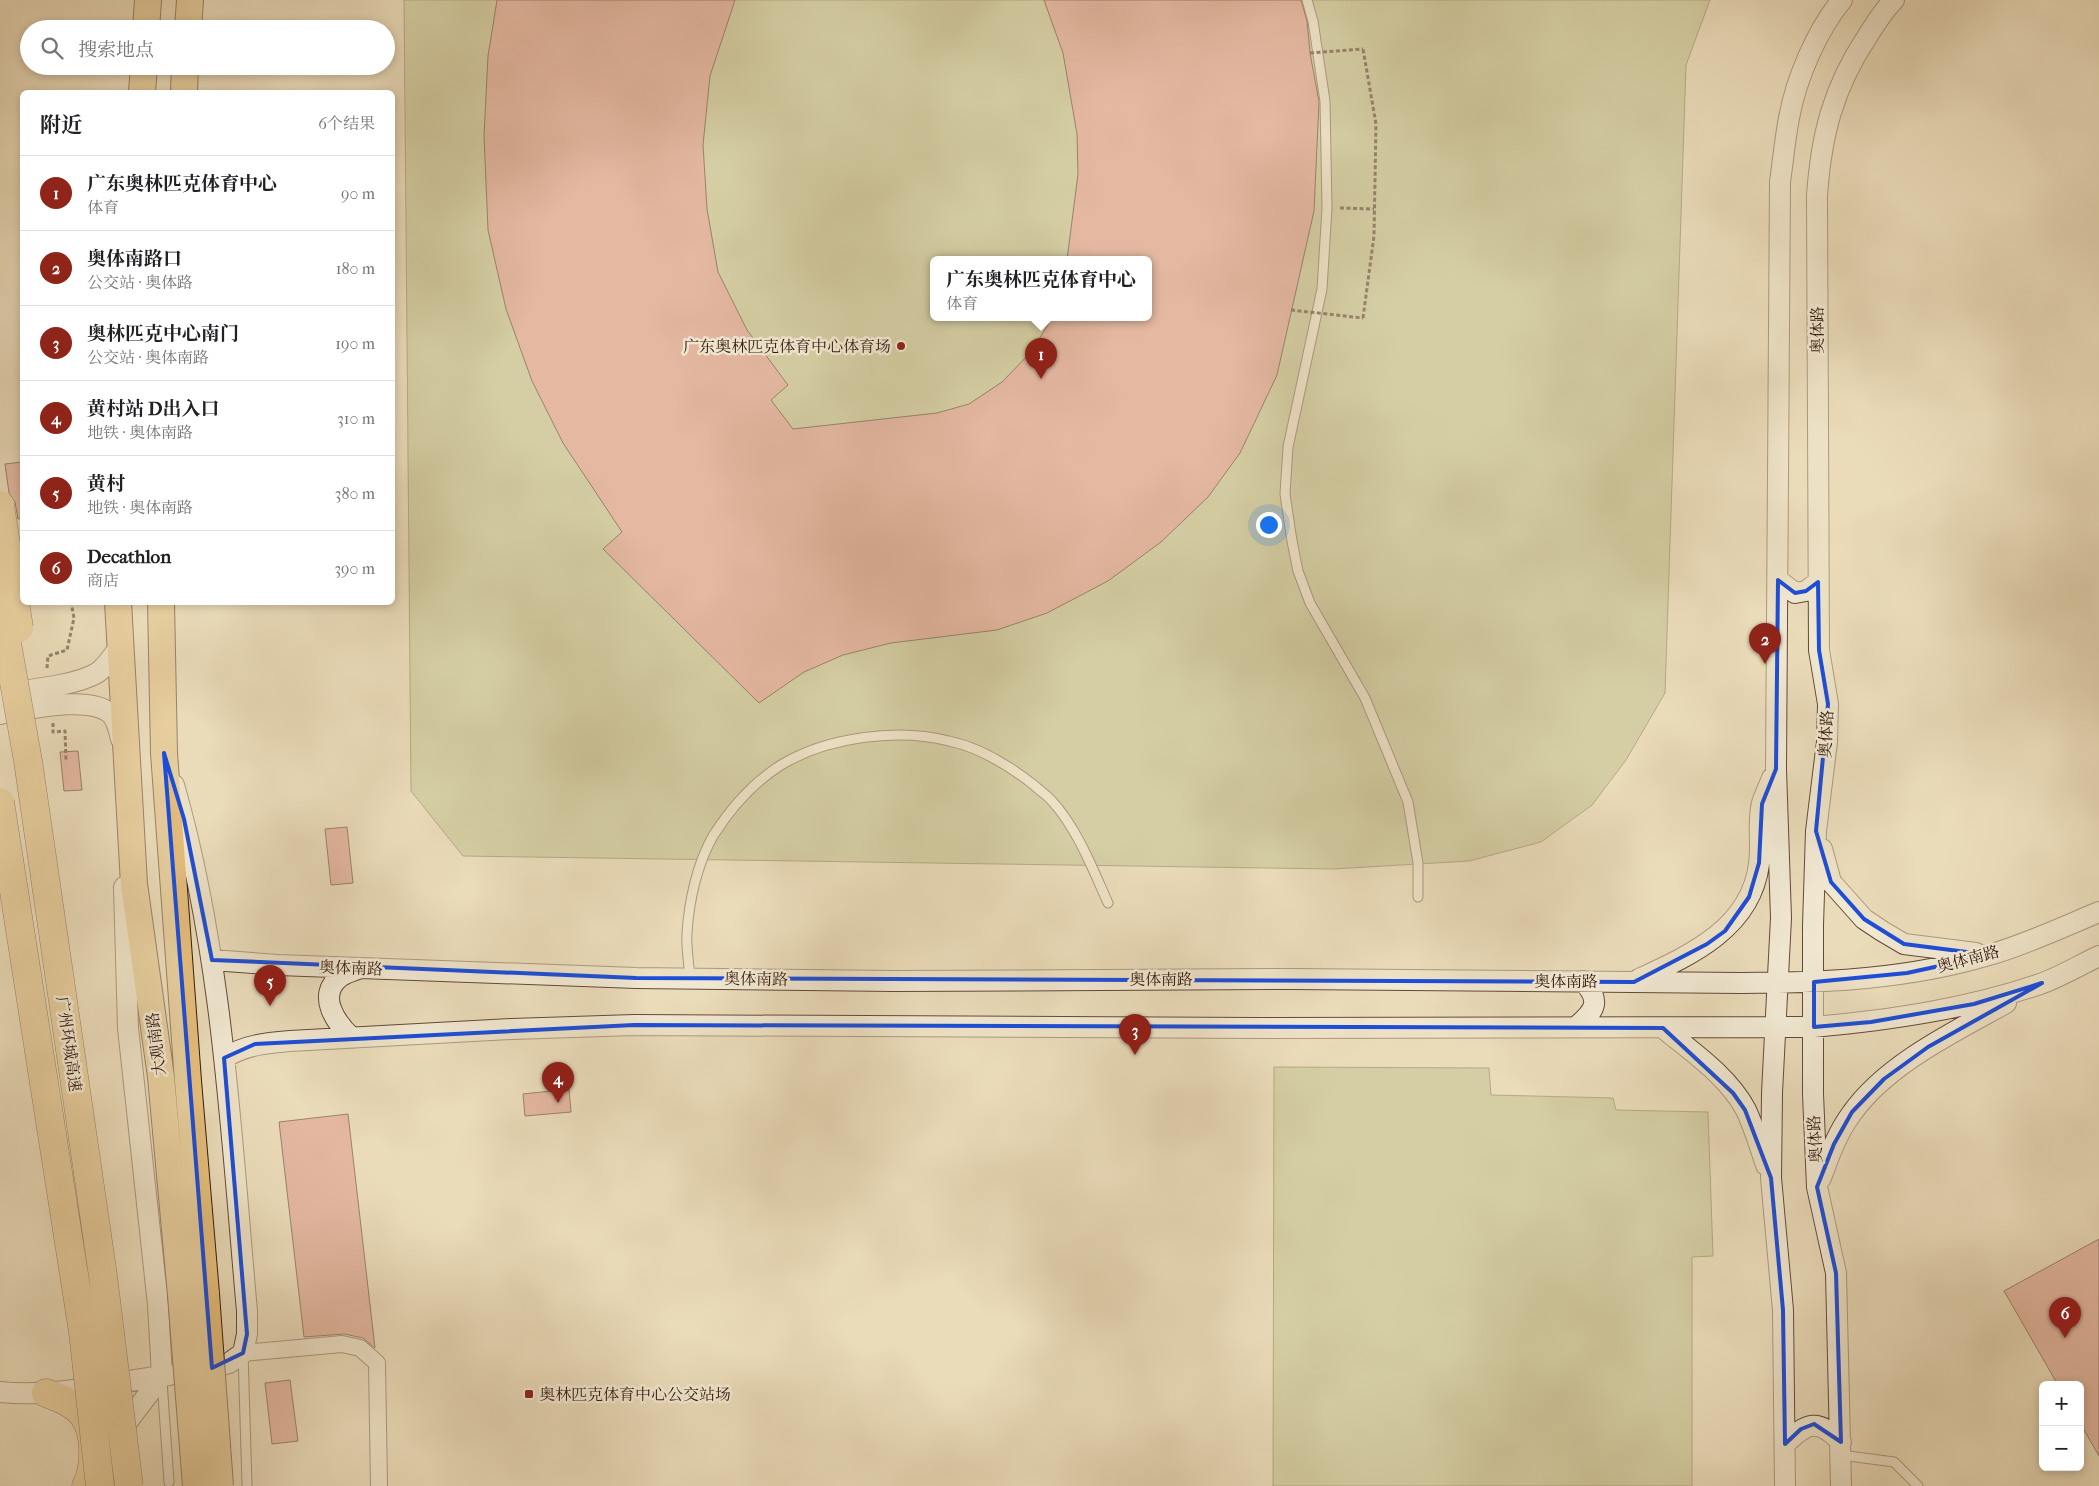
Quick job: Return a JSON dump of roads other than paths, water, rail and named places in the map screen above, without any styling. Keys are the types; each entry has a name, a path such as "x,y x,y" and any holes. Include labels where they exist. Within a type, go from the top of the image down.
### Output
{"highway":[{"path":"0,505 53,846 103,1276"},
{"name":"广州环城高速","path":"0,604 28,761 103,1276 129,1486"},
{"name":"广州环城高速","path":"0,802 83,1332 94,1470"},
{"path":"0,887 89,1386 94,1470"},
{"path":"46,1393 62,1398 83,1415 91,1436 94,1470"}],"main road":[{"path":"147,20 148,0"},
{"path":"189,20 190,0"},
{"path":"142,90 143,75"},
{"path":"184,90 185,75"},
{"name":"大观南路","path":"118,605 134,884 220,1486"},
{"name":"大观南路","path":"161,605 164,753 187,1072 194,1294 196,1486"}],"street":[{"path":"1785,1486 1782,1310 1771,1178 1772,1093 1781,918 1776,769 1780,182 1789,118 1796,88 1823,30 1842,0"},
{"name":"奥体路","path":"1841,1486 1836,1274 1817,1187 1813,1094 1813,925 1816,832 1827,742 1828,704 1819,650 1817,196 1820,160 1832,106 1842,80 1862,45 1894,0"},
{"path":"1778,580 1794,593 1806,591 1818,582"},
{"path":"0,694 56,685 96,673 107,664 120,646"},
{"path":"0,714 80,704 99,708 110,714 117,724 128,764 124,860 128,1028 158,1305 162,1376 94,1470"},
{"path":"164,753 184,819 212,960 224,1058 247,1311 247,1334 243,1353"},
{"path":"1634,982 1708,944 1738,914 1756,881 1759,863 1762,804 1776,769"},
{"path":"1816,832 1832,882 1864,919 1904,944 1990,955"},
{"name":"奥体南路","path":"212,960 360,968 690,978 894,980 1292,979 1777,983 1814,982 1907,973 1940,967 1990,955 2099,912"},
{"path":"1817,1187 1842,1128 1852,1112 1884,1079 1928,1047 2042,983 2099,956"},
{"path":"352,1038 333,1014 328,999 330,988 340,976 360,968"},
{"path":"1576,1027 1589,1016 1594,1007 1592,991 1583,981"},
{"path":"224,1058 235,1051 255,1044 512,1029 634,1025 1248,1028 1814,1027 1871,1022 1974,1004 2042,983"},
{"path":"1663,1028 1706,1064 1737,1098 1745,1110 1771,1178"},
{"path":"0,1392 46,1393 203,1371 229,1363 243,1353 342,1344 360,1348 377,1363 380,1486"},
{"path":"1785,1444 1800,1429 1814,1424 1822,1426 1841,1449"}],"lane":[{"path":"1307,0 1313,21 1325,101 1327,208 1322,289 1288,447 1285,494 1298,571 1310,603 1365,698 1408,802 1418,863 1418,897"},
{"path":"690,978 687,935 691,899 701,864 713,836 754,785 781,765 816,748 858,738 901,735 949,741 987,754 1021,775 1052,801 1081,843 1108,903"},
{"path":"243,1353 247,1485"},
{"path":"162,1376 169,1482"},
{"path":"1841,1449 1894,1462 1918,1486"}],"place":[{"name":"广东奥林匹克体育中心体育场","path":"901,346"},
{"name":"广东奥林匹克体育中心","path":"1041,379"},
{"name":"奥体南路口","path":"1765,664"},
{"name":"黄村","path":"270,1006"},
{"name":"奥林匹克中心南门","path":"1135,1055"},
{"name":"黄村站 D出入口","path":"558,1103"},
{"name":"Decathlon","path":"2065,1338"},
{"name":"奥林匹克体育中心公交站场","path":"529,1394"}]}
